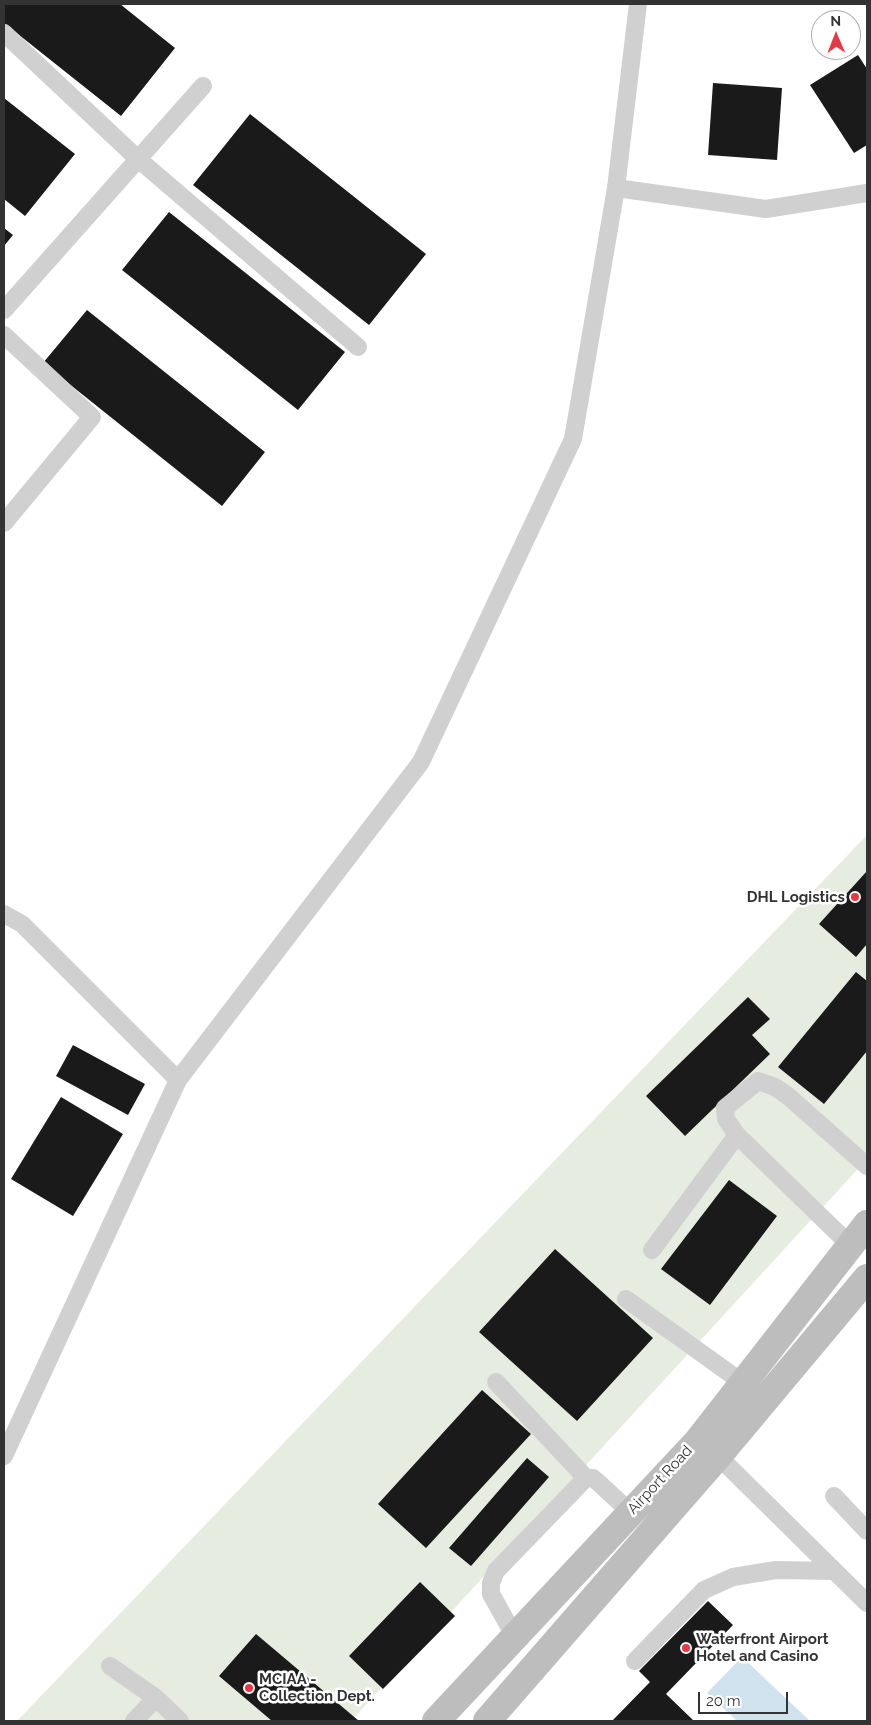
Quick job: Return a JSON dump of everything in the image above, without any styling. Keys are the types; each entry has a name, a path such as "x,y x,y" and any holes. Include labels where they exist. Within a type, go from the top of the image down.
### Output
{"street":[{"name":"Airport Road","path":"436,1721 630,1512 708,1449 742,1383 867,1224"},
{"name":"Airport Road","path":"487,1721 708,1449 867,1278"}],"lane":[{"path":"4,1456 178,1080 421,762 573,439 616,188 638,4"},
{"path":"4,33 138,159 358,347"},
{"path":"4,310 203,86"},
{"path":"616,188 766,209 867,193"},
{"path":"4,335 92,418 4,523"},
{"path":"4,914 22,924 178,1080"},
{"path":"850,1245 737,1135 726,1119 726,1108 758,1082 775,1087 788,1096 867,1166"},
{"path":"652,1250 737,1135"},
{"path":"626,1299 742,1383"},
{"path":"496,1382 586,1478"},
{"path":"708,1449 867,1603"},
{"path":"515,1637 491,1594 491,1583 496,1571 586,1478 593,1478 630,1512"},
{"path":"834,1496 867,1531"},
{"path":"635,1660 704,1590 733,1578 776,1570 835,1571"},
{"path":"110,1666 156,1698 180,1721"},
{"path":"134,1721 156,1698"}],"shaded area":[{"path":"867,835 867,1159 351,1721 17,1721"}],"water":[{"path":"742,1657 810,1721 737,1721 707,1693"}],"building":[{"path":"4,4 120,4 175,48 121,116 4,23"},
{"path":"850,60 861,60 867,69 867,145 854,153 810,85"},
{"path":"713,83 782,88 777,160 708,155"},
{"path":"4,98 75,154 25,216 4,199"},
{"path":"250,114 426,254 369,325 193,185"},
{"path":"169,212 345,352 298,410 122,270"},
{"path":"4,228 13,235 4,246"},
{"path":"87,310 265,452 222,506 43,363"},
{"name":"DHL Logistics","path":"867,871 867,944 856,957 819,924"},
{"path":"856,972 867,981 867,1051 824,1104 778,1067"},
{"path":"748,997 770,1019 752,1035 770,1054 685,1136 646,1096"},
{"path":"73,1045 145,1084 128,1115 56,1076"},
{"path":"61,1097 123,1134 73,1216 11,1179"},
{"path":"729,1180 777,1216 710,1305 661,1269"},
{"path":"555,1249 653,1338 577,1421 479,1332"},
{"path":"482,1390 531,1434 426,1548 378,1504"},
{"path":"527,1458 549,1477 471,1566 449,1548"},
{"path":"420,1582 455,1616 383,1689 349,1656"},
{"name":"Waterfront Airport Hotel and Casino","path":"708,1601 733,1625 666,1694 694,1721 612,1721 650,1682 639,1671"},
{"path":"256,1634 359,1721 272,1721 219,1676"}],"place":[{"name":"DHL Logistics","path":"855,897"},
{"name":"Waterfront Airport Hotel and Casino","path":"686,1648"},
{"name":"MCIAA - Collection Dept.","path":"249,1688"}]}
